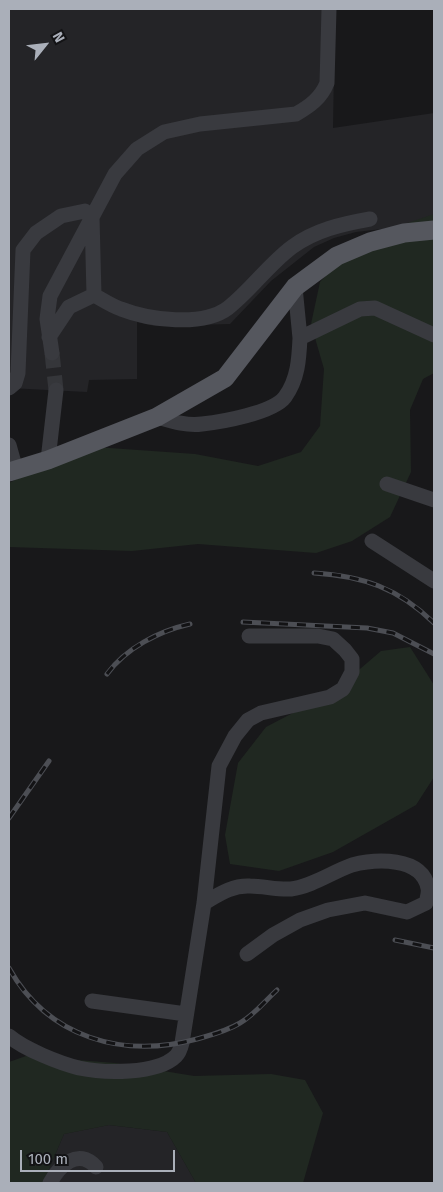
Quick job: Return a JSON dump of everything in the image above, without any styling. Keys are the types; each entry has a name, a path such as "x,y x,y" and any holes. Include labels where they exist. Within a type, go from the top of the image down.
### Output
{"main road":[{"path":"13,471 48,460 157,417 225,378 295,286 337,256 370,242 404,233 434,230"}],"street":[{"path":"52,353 47,319 50,296 115,174 137,149 164,132 200,124 296,114 316,100 327,83 329,9"},
{"path":"9,388 15,383 18,372 23,250 36,233 61,216 85,211 92,217 94,295"},
{"path":"94,295 121,309 153,317 190,320 209,318 227,309 292,247 328,227 370,219"},
{"path":"157,417 177,423 201,424 253,414 270,407 284,398 298,372 300,338 295,286"},
{"path":"49,337 68,306 94,295"},
{"path":"300,338 360,309 375,308 434,335"},
{"path":"48,460 56,390"},
{"path":"9,449 13,471"},
{"path":"387,484 434,500"},
{"path":"372,541 434,581"},
{"path":"9,1036 42,1054 78,1068 145,1070 164,1064 177,1056 182,1042 204,903 219,766 235,736 248,720 261,714 330,697 343,689 352,672 352,659 346,650 333,639 318,636 249,636"},
{"path":"204,903 226,890 248,886 292,889 353,865 376,861 395,862 413,867 422,876 428,888 426,903 417,910 407,912 365,903 328,910 287,927 247,954"},
{"path":"92,1001 186,1014"},
{"path":"50,1183 63,1164 74,1158 84,1158 96,1167"}],"shaded area":[{"path":"9,9 335,9 333,128 434,113 434,223 356,232 334,238 314,247 271,281 230,324 155,326 137,322 137,379 89,380 87,392 9,388"},
{"path":"434,214 434,373 423,379 410,410 411,472 390,517 352,541 316,553 198,544 132,551 9,547 9,483 81,446 195,454 258,466 301,452 320,426 324,369 311,324 320,282 344,255 387,230"},
{"path":"410,647 434,685 434,777 416,805 333,852 279,871 230,864 225,835 238,763 266,727 333,692 381,651"},
{"path":"26,1056 115,1063 194,1076 271,1074 305,1080 323,1113 303,1183 196,1183 167,1132 109,1125 64,1134 43,1183 9,1183 9,1062"},
{"path":"109,1125 167,1132 196,1183 43,1183 64,1134"}],"tunnel":[{"path":"52,353 56,390"}],"railway":[{"path":"314,573 348,577 379,586 407,601 434,623"},
{"path":"243,622 367,628 393,633 434,654"},
{"path":"107,674 124,656 144,642 167,631 190,624"},
{"path":"9,818 49,761"},
{"path":"395,940 434,948"},
{"path":"9,968 25,992 44,1011 66,1026 90,1037 115,1044 169,1045 219,1032 240,1023 250,1016 277,990"}]}
